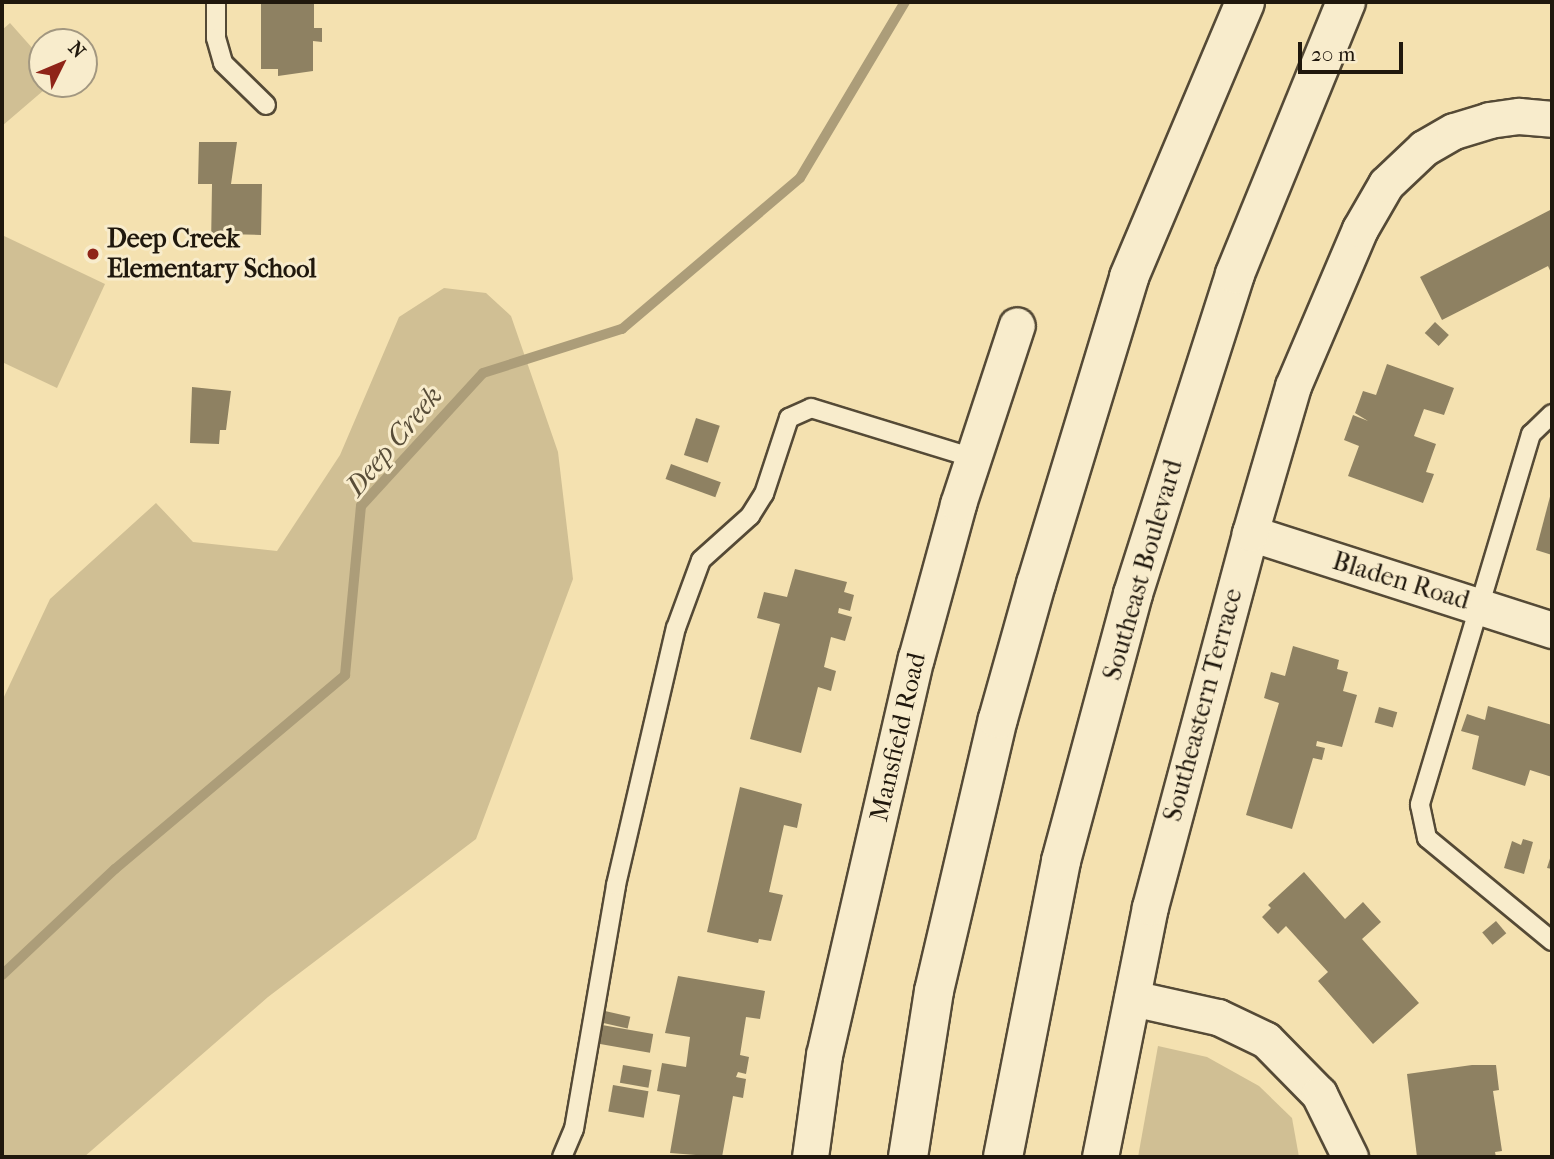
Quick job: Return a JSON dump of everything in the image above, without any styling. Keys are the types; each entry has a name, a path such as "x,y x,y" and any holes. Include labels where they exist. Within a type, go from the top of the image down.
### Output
{"main road":[{"path":"908,1157 934,991 1036,584 1129,278 1245,2"},
{"name":"Southeast Boulevard","path":"1003,1157 1061,861 1133,594 1235,274 1346,2"}],"street":[{"name":"Southeastern Terrace","path":"1100,1157 1171,821 1293,386 1346,265 1386,184 1424,148 1489,120 1519,116 1552,119"},
{"name":"Mansfield Road","path":"810,1157 824,1055 916,658 974,458 1017,325"},
{"name":"Bladen Road","path":"1250,533 1552,630"},
{"path":"1132,998 1218,1017 1266,1040 1319,1094 1350,1157"}],"lane":[{"path":"216,2 216,38 223,63 267,105"},
{"path":"562,1157 574,1129 619,871 676,628 701,561 750,516 764,495 789,418 811,408 974,458"},
{"path":"1552,414 1531,434 1482,606 1420,805 1427,838 1552,941"}],"shaded area":[{"path":"10,23 28,43 28,98 35,98 2,126 2,30"},
{"path":"2,235 105,284 57,388 2,362"},
{"path":"444,288 486,293 511,316 558,452 573,579 476,839 268,997 84,1157 2,1157 2,701 50,599 156,503 193,542 277,551 340,455 399,317"},
{"path":"1158,1046 1207,1057 1259,1086 1292,1118 1299,1157 1138,1157"}],"building":[{"path":"261,2 314,2 314,28 322,28 322,42 313,41 313,71 278,76 278,69 261,69"},
{"path":"199,142 237,142 231,184 262,184 261,235 224,234 224,247 211,247 212,184 198,184"},
{"path":"1552,209 1552,275 1548,266 1442,320 1420,277"},
{"path":"1435,322 1449,335 1439,346 1425,333"},
{"path":"1387,364 1454,388 1444,415 1424,409 1414,436 1436,444 1426,472 1434,474 1423,503 1348,476 1359,446 1344,440 1353,415 1368,421 1355,413 1363,391 1376,395"},
{"path":"192,387 231,391 226,430 220,430 219,444 190,443"},
{"path":"696,418 720,426 708,463 684,455"},
{"path":"671,464 721,482 715,497 666,479"},
{"path":"1552,489 1552,555 1536,550"},
{"path":"795,569 847,582 844,592 854,595 850,611 839,608 838,613 852,617 845,641 831,637 824,667 836,671 831,691 818,687 801,753 750,739 780,624 757,618 764,592 787,597"},
{"path":"1293,646 1339,660 1337,669 1348,672 1343,691 1357,695 1342,747 1317,741 1316,746 1325,748 1322,760 1313,758 1292,829 1246,815 1279,703 1264,698 1271,672 1285,676"},
{"path":"1488,706 1552,725 1552,777 1530,770 1525,786 1472,769 1479,736 1461,731 1467,714 1485,720"},
{"path":"1379,707 1397,712 1393,728 1375,722"},
{"path":"740,787 802,804 797,828 784,825 769,892 783,895 771,941 759,939 758,943 707,932"},
{"path":"1523,839 1533,842 1524,874 1504,868 1512,841 1521,845"},
{"path":"1552,852 1552,869 1547,868"},
{"path":"1304,872 1345,919 1363,902 1381,922 1362,939 1419,1003 1373,1044 1318,981 1328,972 1286,926 1278,934 1262,917 1271,908 1268,905"},
{"path":"1496,921 1506,933 1492,945 1482,933"},
{"path":"678,976 765,991 760,1019 746,1017 740,1055 749,1057 746,1074 738,1072 736,1077 746,1079 743,1098 733,1096 722,1157 670,1153 680,1095 657,1091 662,1063 686,1067 690,1037 665,1033"},
{"path":"605,1011 630,1017 628,1029 602,1023"},
{"path":"602,1025 653,1034 650,1053 599,1044"},
{"path":"623,1065 652,1070 648,1088 620,1083"},
{"path":"1472,1065 1496,1065 1499,1090 1493,1091 1502,1151 1495,1152 1496,1157 1417,1157 1407,1074"},
{"path":"613,1085 648,1091 644,1118 608,1112"}],"waterway":[{"name":"Deep Creek","path":"2,975 115,869 345,675 361,506 483,373 622,329 800,178 905,2"}],"place":[{"name":"Deep Creek Elementary School","path":"93,254"}]}
